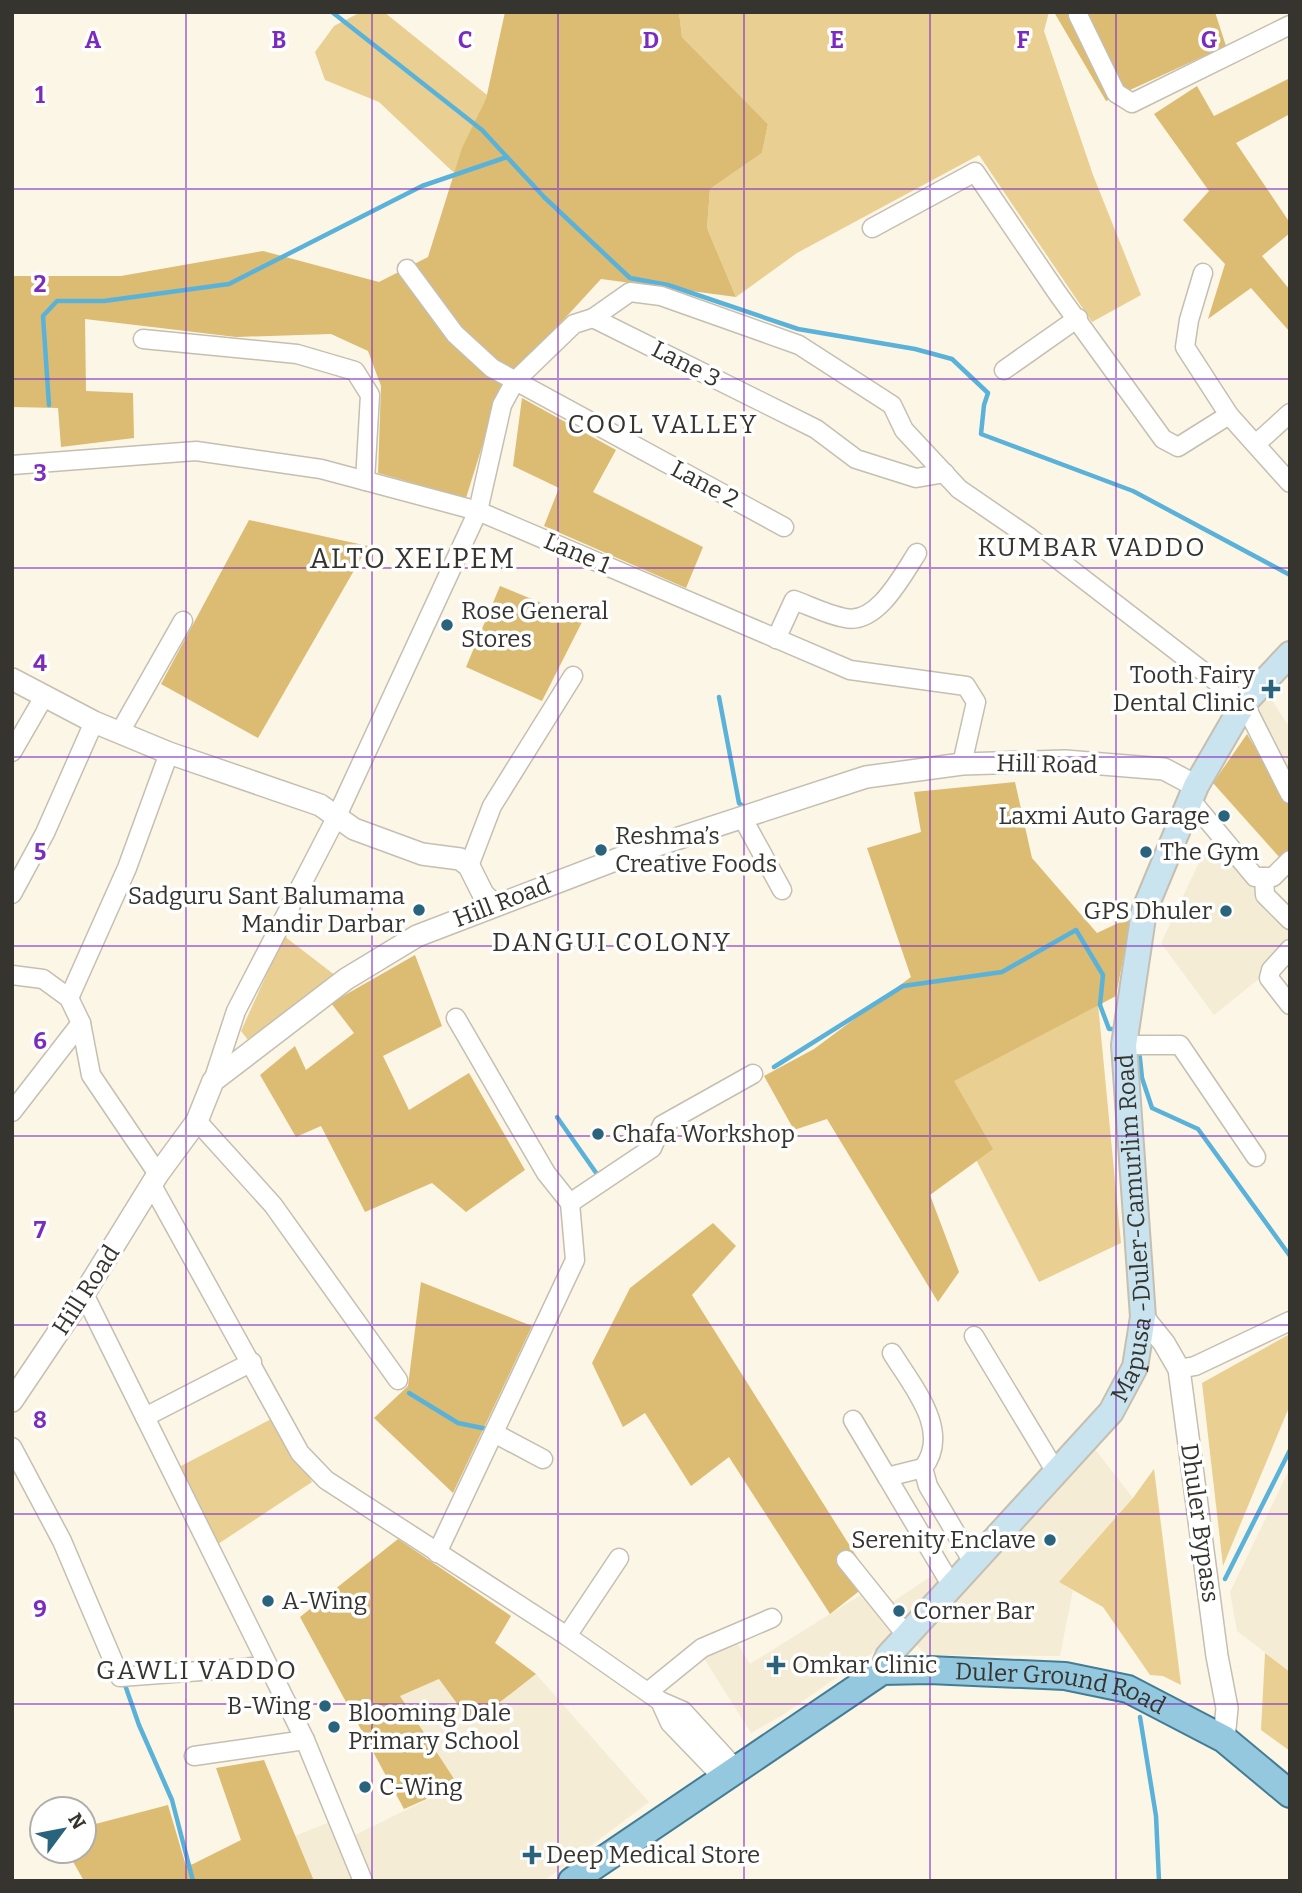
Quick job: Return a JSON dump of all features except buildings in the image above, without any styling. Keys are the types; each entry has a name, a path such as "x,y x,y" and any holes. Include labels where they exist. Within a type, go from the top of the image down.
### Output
{"main road":[{"name":"Mapusa -Duler-Camurlim Road","path":"881,1671 888,1656 953,1588 1111,1412 1135,1367 1143,1317 1124,1045 1144,911 1193,793 1244,703 1290,654"},
{"name":"Duler Ground Road","path":"881,1671 929,1670 1065,1676 1128,1689 1224,1740 1290,1794"},
{"path":"572,1881 881,1671"}],"street":[{"path":"1078,15 1116,93 1132,103 1290,25"},
{"path":"872,228 975,172 1058,294 1078,318 1163,439 1178,447 1229,415"},
{"name":"Lane 2","path":"407,270 456,334 492,368 784,527"},
{"path":"1203,273 1189,320 1185,347 1229,415 1290,483"},
{"path":"213,1081 236,1011 336,818 478,511 502,405 515,381 574,324 593,318 630,292 661,296 799,345 892,405 904,430 959,489 1029,537 1244,703 1290,794"},
{"name":"Lane 3","path":"593,318 816,429 856,459 916,478 945,473"},
{"path":"1004,370 1078,318"},
{"path":"144,339 298,354 355,371 370,395 365,481"},
{"path":"1256,444 1290,413"},
{"name":"Lane 1","path":"12,465 196,451 321,469 478,511 850,670 966,686 975,702 962,764"},
{"path":"776,639 794,600 845,618 857,619 871,614 917,553"},
{"path":"120,733 183,621"},
{"path":"469,866 492,806 573,676"},
{"path":"12,679 94,722 170,754 320,805 354,829 422,854 460,859 469,866 483,894 493,904"},
{"path":"12,752 45,695"},
{"path":"12,894 45,832 94,722"},
{"path":"69,998 127,868 170,754"},
{"name":"Hill Road","path":"15,1391 84,1294 155,1181 197,1121 213,1081 346,979 417,936 493,904 742,817 866,777 962,764 1065,761 1164,769 1193,793"},
{"path":"1193,793 1255,877 1273,877 1290,860"},
{"path":"742,817 782,890"},
{"path":"1264,877 1265,895 1290,920"},
{"path":"1290,949 1271,970 1269,978 1290,1005"},
{"path":"12,975 43,979 69,998 81,1023 92,1075 155,1181 300,1452 326,1480 567,1636 654,1696 670,1723 730,1775"},
{"path":"438,1553 575,1260 570,1203 546,1173 456,1018"},
{"path":"12,1112 81,1023"},
{"path":"1124,1045 1180,1045 1256,1157"},
{"path":"570,1203 652,1148 662,1125 753,1074"},
{"path":"197,1121 274,1205 398,1380"},
{"path":"84,1294 305,1740 363,1881"},
{"name":"Dhuler Bypass","path":"1143,1317 1164,1343 1179,1368 1227,1707 1224,1740"},
{"path":"1179,1368 1195,1366 1290,1321"},
{"path":"974,1336 1056,1472"},
{"path":"887,1477 923,1468 932,1457 935,1436 928,1414 892,1353"},
{"path":"145,1417 252,1362"},
{"path":"853,1420 953,1588"},
{"path":"494,1433 543,1459"},
{"path":"12,1447 62,1541 120,1677 268,1665"},
{"path":"923,1468 928,1486 974,1564"},
{"path":"567,1636 619,1558"},
{"path":"846,1560 907,1636"},
{"path":"654,1696 702,1648 772,1618"},
{"path":"194,1756 305,1740"}],"shaded area":[{"path":"361,12 384,12 528,128 506,196 452,171 379,102 325,80 315,52 334,26"},
{"path":"505,12 679,12 682,37 768,124 762,153 710,189 707,228 736,297 601,279 500,389 466,498 378,473 381,386 368,351 331,334 236,337 85,319 86,391 133,393 134,438 61,447 58,408 12,407 12,276 121,276 263,251 379,282 428,257 462,148 486,99"},
{"path":"679,12 1049,12 1044,31 1093,175 1141,295 1092,322 979,155 797,253 736,297 707,228 710,189 762,153 768,124 682,37"},
{"path":"1054,12 1215,12 1226,46 1106,101"},
{"path":"1290,78 1290,114 1236,143 1290,223 1290,233 1262,256 1290,290 1290,332 1251,288 1208,319 1225,264 1183,220 1209,191 1154,114 1197,86 1214,116"},
{"path":"522,398 616,450 593,492 703,547 686,588 544,526 559,488 513,466"},
{"path":"249,520 368,546 258,738 161,684"},
{"path":"500,586 583,620 542,701 466,667"},
{"path":"1269,696 1290,728 1290,772 1254,708"},
{"path":"1247,734 1290,806 1290,851 1280,858 1213,783"},
{"path":"1015,782 1032,858 1097,933 1131,917 1116,996 954,1081 993,1149 930,1195 959,1272 938,1302 827,1119 794,1130 764,1076 814,1049 911,977 867,848 921,832 914,792"},
{"name":"GPS Dhuler","path":"1211,837 1290,928 1290,939 1260,978 1214,1015 1161,943"},
{"path":"284,936 336,976 248,1040 241,1031"},
{"path":"415,955 442,1026 383,1056 409,1110 469,1073 525,1170 466,1212 432,1183 365,1212 321,1126 296,1137 260,1075 295,1046 306,1070 354,1033 331,1003"},
{"path":"1098,1004 1121,1243 1039,1282 937,1084"},
{"path":"713,1223 736,1246 692,1295 872,1581 830,1614 729,1457 691,1486 645,1413 623,1427 592,1363 630,1288"},
{"path":"421,1282 532,1326 453,1493 374,1418 408,1386"},
{"path":"1288,1335 1290,1405 1223,1566 1202,1383"},
{"path":"275,1417 312,1482 218,1544 179,1467"},
{"path":"1090,1443 1133,1498 1059,1582 1073,1590 1060,1656 925,1655 912,1639"},
{"path":"1290,1468 1290,1672 1237,1631 1230,1592"},
{"path":"1154,1469 1181,1685 1163,1676 1150,1675 1103,1607 1059,1582 1133,1498"},
{"path":"398,1539 511,1616 495,1643 536,1674 472,1724 439,1679 400,1696 458,1785 404,1809 300,1617"},
{"path":"939,1571 938,1585 904,1621 891,1603"},
{"path":"862,1594 892,1630 871,1654 781,1716 751,1733 702,1655 734,1638 750,1664"},
{"path":"1265,1653 1290,1672 1290,1751 1261,1730"},
{"path":"536,1674 649,1802 544,1881 372,1881 355,1835 457,1785 400,1696 439,1679 472,1724"},
{"path":"264,1760 314,1881 84,1881 75,1865 98,1865 98,1823 168,1805 186,1866 241,1840 216,1768"},
{"path":"330,1822 354,1881 314,1881 295,1836"}],"waterway":[{"path":"332,12 482,130 544,197 630,278 668,285 798,329 915,349 952,359 988,393 981,434 1133,491 1290,575"},
{"path":"49,405 43,316 57,301 104,301 229,284 422,186 507,157"},
{"path":"719,697 739,803 747,810"},
{"path":"774,1067 903,986 1002,972 1076,930 1103,975 1100,1005 1109,1029 1117,1029"},
{"path":"1139,1049 1142,1078 1152,1108 1198,1129 1290,1256"},
{"path":"557,1117 599,1177"},
{"path":"409,1393 458,1423 487,1429 488,1426"},
{"path":"1225,1579 1290,1450"},
{"path":"124,1682 139,1725 172,1800 193,1881"},
{"path":"1140,1717 1156,1816 1159,1881"}],"place":[{"name":"Rose General Stores","path":"447,625"},
{"name":"Tooth Fairy Dental Clinic","path":"1271,689"},
{"name":"Laxmi Auto Garage","path":"1224,816"},
{"name":"Reshma’s Creative Foods","path":"601,850"},
{"name":"The Gym","path":"1146,852"},
{"name":"Sadguru Sant Balumama Mandir Darbar","path":"419,910"},
{"name":"GPS Dhuler","path":"1226,911"},
{"name":"Chafa Workshop","path":"598,1134"},
{"name":"Serenity Enclave","path":"1050,1540"},
{"name":"A-Wing","path":"268,1601"},
{"name":"Corner Bar","path":"899,1611"},
{"name":"Omkar Clinic","path":"776,1665"},
{"name":"B-Wing","path":"325,1706"},
{"name":"Blooming Dale Primary School","path":"334,1727"},
{"name":"C-Wing","path":"365,1787"},
{"name":"Deep Medical Store","path":"532,1855"}],"district":[{"name":"COOL VALLEY","path":"663,424"},
{"name":"KUMBAR VADDO","path":"1092,547"},
{"name":"ALTO XELPEM","path":"413,558"},
{"name":"DANGUI COLONY","path":"612,942"},
{"name":"GAWLI VADDO","path":"197,1670"}]}
